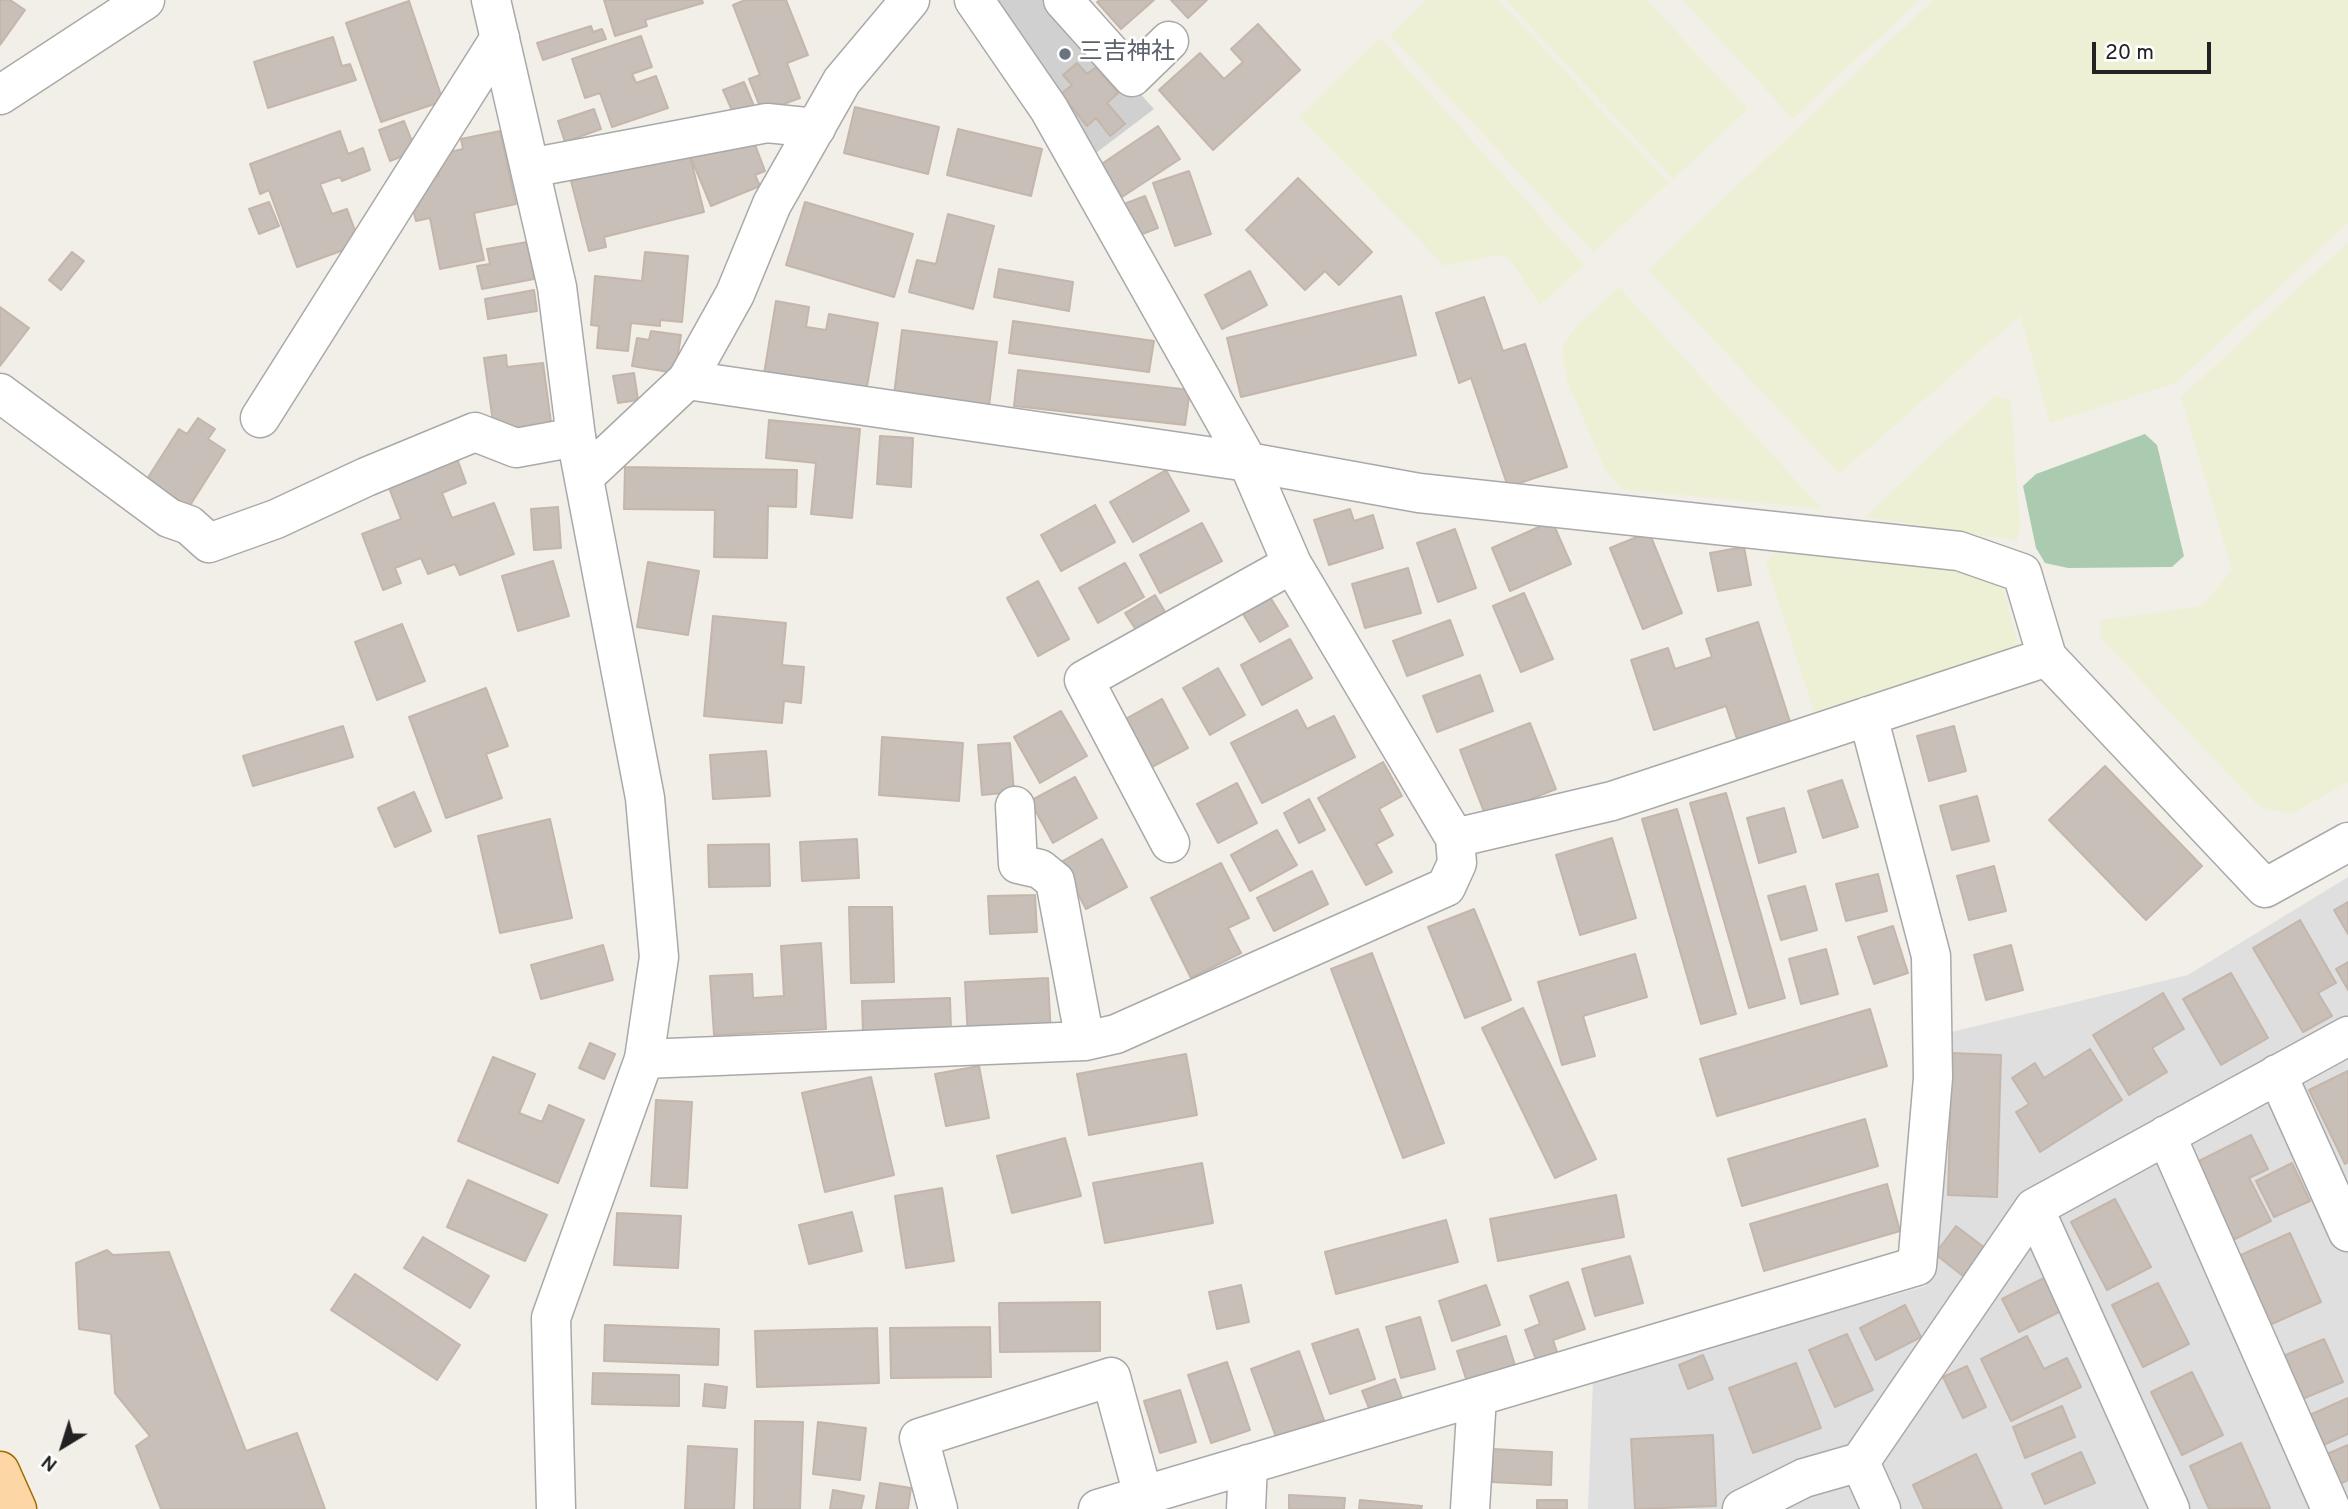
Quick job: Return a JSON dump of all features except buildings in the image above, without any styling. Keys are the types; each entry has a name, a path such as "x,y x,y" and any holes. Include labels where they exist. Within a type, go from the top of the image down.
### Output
{"main road":[{"path":"0,1471 17,1509"}],"street":[{"path":"0,96 145,0"},
{"path":"491,0 557,286 576,437 645,797 659,957 644,1059 551,1318 556,1509"},
{"path":"585,475 687,380 735,294 772,204 842,81 910,0"},
{"path":"644,1059 1085,1041 1116,1034 1446,887 1457,863 1455,838 1292,564 1248,462 1049,109 974,0"},
{"path":"1063,0 1132,77 1169,41"},
{"path":"260,418 500,38"},
{"path":"530,168 766,123 816,128"},
{"path":"687,380 1248,462 1419,493 1959,551 2022,573 2047,657 2265,888 2348,842"},
{"path":"0,393 169,518 189,525 209,543 276,519 366,477 475,432 516,448 576,437"},
{"path":"1170,843 1084,680 1292,564"},
{"path":"1455,838 1612,801 2047,657"},
{"path":"1098,1509 1917,1266 1933,1078 1931,956 1868,716"},
{"path":"1015,806 1018,864 1040,869 1055,881 1085,1041"},
{"path":"1742,1509 1804,1478 1860,1462 2034,1208 2348,1036"},
{"path":"2277,1074 2348,1232"},
{"path":"2166,1135 2330,1509"},
{"path":"2034,1208 2170,1509"},
{"path":"938,1509 919,1438 1111,1377 1143,1495"},
{"path":"1470,1509 1477,1397"},
{"path":"1860,1462 1881,1509"},
{"path":"1246,1509 1248,1464"}],"shaded area":[{"name":"三吉神社","path":"990,0 1056,0 1154,109 1092,156"},
{"path":"2348,877 2348,1509 1588,1509 1593,1380 1926,1286 1943,1034 2188,975"}],"green space":[{"path":"1427,0 1499,0 1669,183 1593,252 1390,35"},
{"path":"1506,0 1647,0 1748,109 1673,179"},
{"path":"1683,0 1919,0 1793,119"},
{"path":"1933,0 2348,0 2348,223 2176,383 2050,423 2020,316 1839,474 1648,270"},
{"path":"1380,38 1584,265 1540,305 1510,259 1496,255 1445,266 1299,117"},
{"path":"2348,242 2348,782 2291,814 2259,807 2100,637 2100,620 2202,606 2232,570 2181,397"},
{"path":"1619,287 1822,509 1622,489 1606,471 1567,381 1562,347 1576,327"},
{"path":"1995,395 2011,401 2020,525 2017,541 1865,517"},
{"path":"2145,434 2157,445 2184,556 2172,567 2068,568 2045,563 2036,548 2023,486 2036,474"},
{"path":"1779,547 1980,572 2004,590 2020,652 1814,713 1766,563"}],"place":[{"name":"三吉神社","path":"1065,54"}]}
